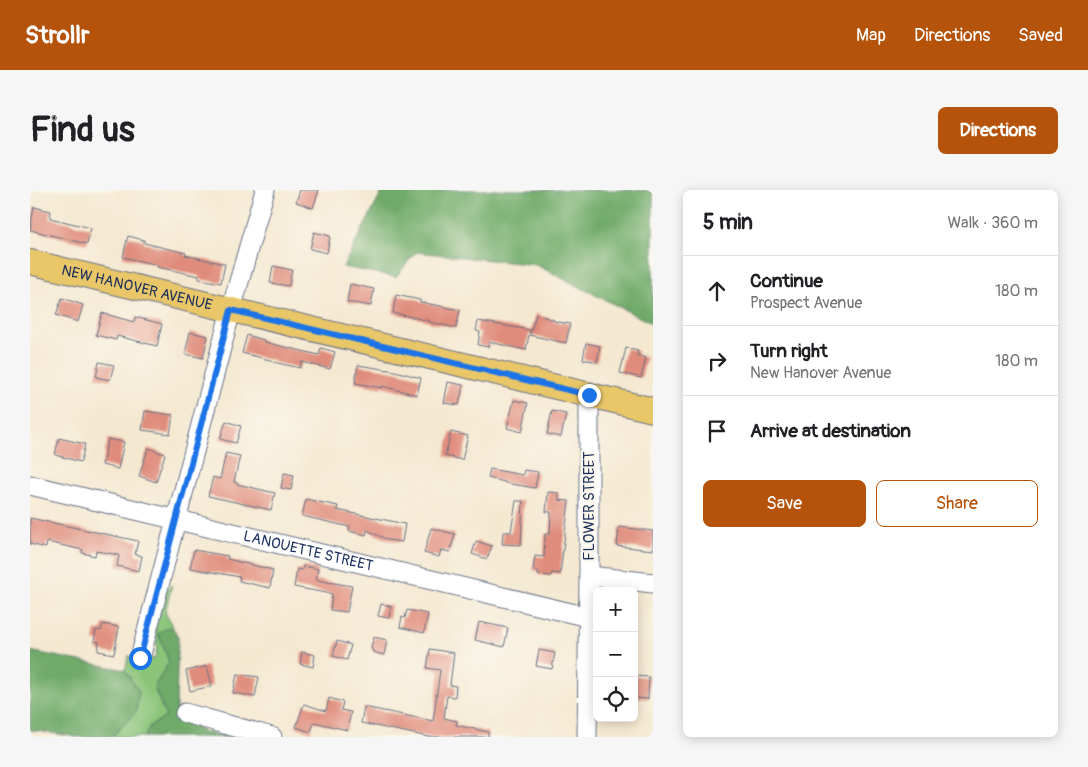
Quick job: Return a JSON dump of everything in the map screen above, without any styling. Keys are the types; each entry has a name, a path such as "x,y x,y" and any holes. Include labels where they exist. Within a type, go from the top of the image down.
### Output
{"main road":[{"name":"NEW HANOVER AVENUE","path":"30,262 653,410"}],"street":[{"path":"140,658 231,310 266,190"},
{"name":"FLOWER STREET","path":"588,737 589,395"},
{"name":"LANOUETTE STREET","path":"30,485 588,617"},
{"path":"589,576 653,584"},
{"path":"185,713 272,737"}],"green space":[{"path":"383,190 653,190 653,324 536,265 416,252 396,277 343,267"},
{"path":"172,585 165,612 172,626 158,634 170,662 154,687 166,717 150,726 145,737 113,737 136,712 139,692 125,670 129,655 137,662 155,658 157,647 155,628 166,589"},
{"path":"172,626 178,637 176,710 187,723 204,732 231,737 145,737 150,726 166,717 154,687 169,662 158,633"},
{"path":"30,651 125,670 139,692 136,712 113,737 78,737 30,730"}],"building":[{"path":"300,190 319,190 313,208 296,202"},
{"path":"34,207 51,211 50,218 91,228 87,244 30,230"},
{"path":"314,232 330,236 327,253 310,249"},
{"path":"128,236 144,240 144,243 186,253 185,255 225,264 221,283 199,279 199,276 123,257"},
{"path":"273,266 292,270 289,286 270,283"},
{"path":"350,284 374,289 371,306 347,302"},
{"path":"396,295 460,310 456,328 393,313"},
{"path":"62,298 83,305 78,322 56,315"},
{"path":"102,313 134,322 135,317 162,324 157,346 117,336 116,340 96,335"},
{"path":"536,314 554,321 570,324 566,343 529,335 526,350 489,342 488,347 478,345 480,332 476,331 478,321 530,330 530,334"},
{"path":"190,332 208,336 203,358 185,354"},
{"path":"247,335 264,340 264,342 319,355 321,348 335,352 330,369 302,362 300,368 242,353"},
{"path":"586,343 600,346 597,362 583,359"},
{"path":"626,348 638,351 637,355 646,358 641,378 620,373"},
{"path":"99,362 114,365 110,380 96,377"},
{"path":"358,365 395,371 421,378 417,395 382,386 382,388 355,383"},
{"path":"448,382 463,385 459,405 444,403"},
{"path":"514,400 528,403 522,432 507,428"},
{"path":"145,411 173,415 170,434 142,430"},
{"path":"552,411 566,414 561,437 547,434"},
{"path":"226,421 241,426 236,443 220,439"},
{"path":"451,432 468,436 462,460 445,456"},
{"path":"59,438 85,444 81,462 55,455"},
{"path":"108,439 124,442 118,469 102,465"},
{"path":"148,448 165,454 156,482 139,476"},
{"path":"226,453 240,456 234,482 275,493 271,510 208,496 213,477 220,479"},
{"path":"490,469 523,475 524,470 538,472 535,488 488,478"},
{"path":"284,473 294,475 291,490 281,488"},
{"path":"548,492 559,493 559,500 569,501 560,574 552,573 551,576 538,575 538,571 533,570 535,556 544,557 545,534 550,534 551,512 546,512"},
{"path":"306,499 338,506 337,510 405,524 402,542 388,540 367,530 366,535 349,531 350,527 302,516"},
{"path":"516,501 523,501 521,545 502,544 503,532 511,532"},
{"path":"30,518 138,541 135,554 142,556 139,571 117,566 119,555 96,551 95,556 82,553 83,550 47,542 46,548 30,544"},
{"path":"619,527 653,531 653,550 617,546"},
{"path":"431,528 455,534 450,552 441,550 439,557 424,553"},
{"path":"476,541 492,546 487,559 472,554"},
{"path":"194,550 228,556 227,559 273,570 270,588 239,581 240,577 190,568"},
{"path":"303,566 318,569 316,580 352,586 347,612 330,610 332,594 294,587 297,569 302,570"},
{"path":"381,604 391,606 389,618 378,616"},
{"path":"407,610 428,614 424,633 400,627 402,617 405,618"},
{"path":"479,622 508,628 504,647 475,640"},
{"path":"103,624 119,627 114,654 98,651 99,642 94,641 96,630 101,631"},
{"path":"374,637 387,640 384,655 373,652 371,647"},
{"path":"337,641 351,645 347,660 333,656"},
{"path":"430,649 454,653 450,685 456,686 455,697 447,696 444,718 457,721 456,725 488,732 488,737 429,737 361,723 364,707 433,721 440,670 427,668"},
{"path":"539,650 555,653 552,669 536,666"},
{"path":"302,652 315,655 313,667 300,664"},
{"path":"207,666 212,686 190,691 186,671"},
{"path":"237,674 259,677 255,697 233,693"},
{"path":"638,676 649,677 648,699 638,698"},
{"path":"329,698 343,702 341,710 351,712 347,730 314,722 311,732 296,727 304,704 326,711"}],"route":[{"path":"140,658 231,310 589,395"}]}
